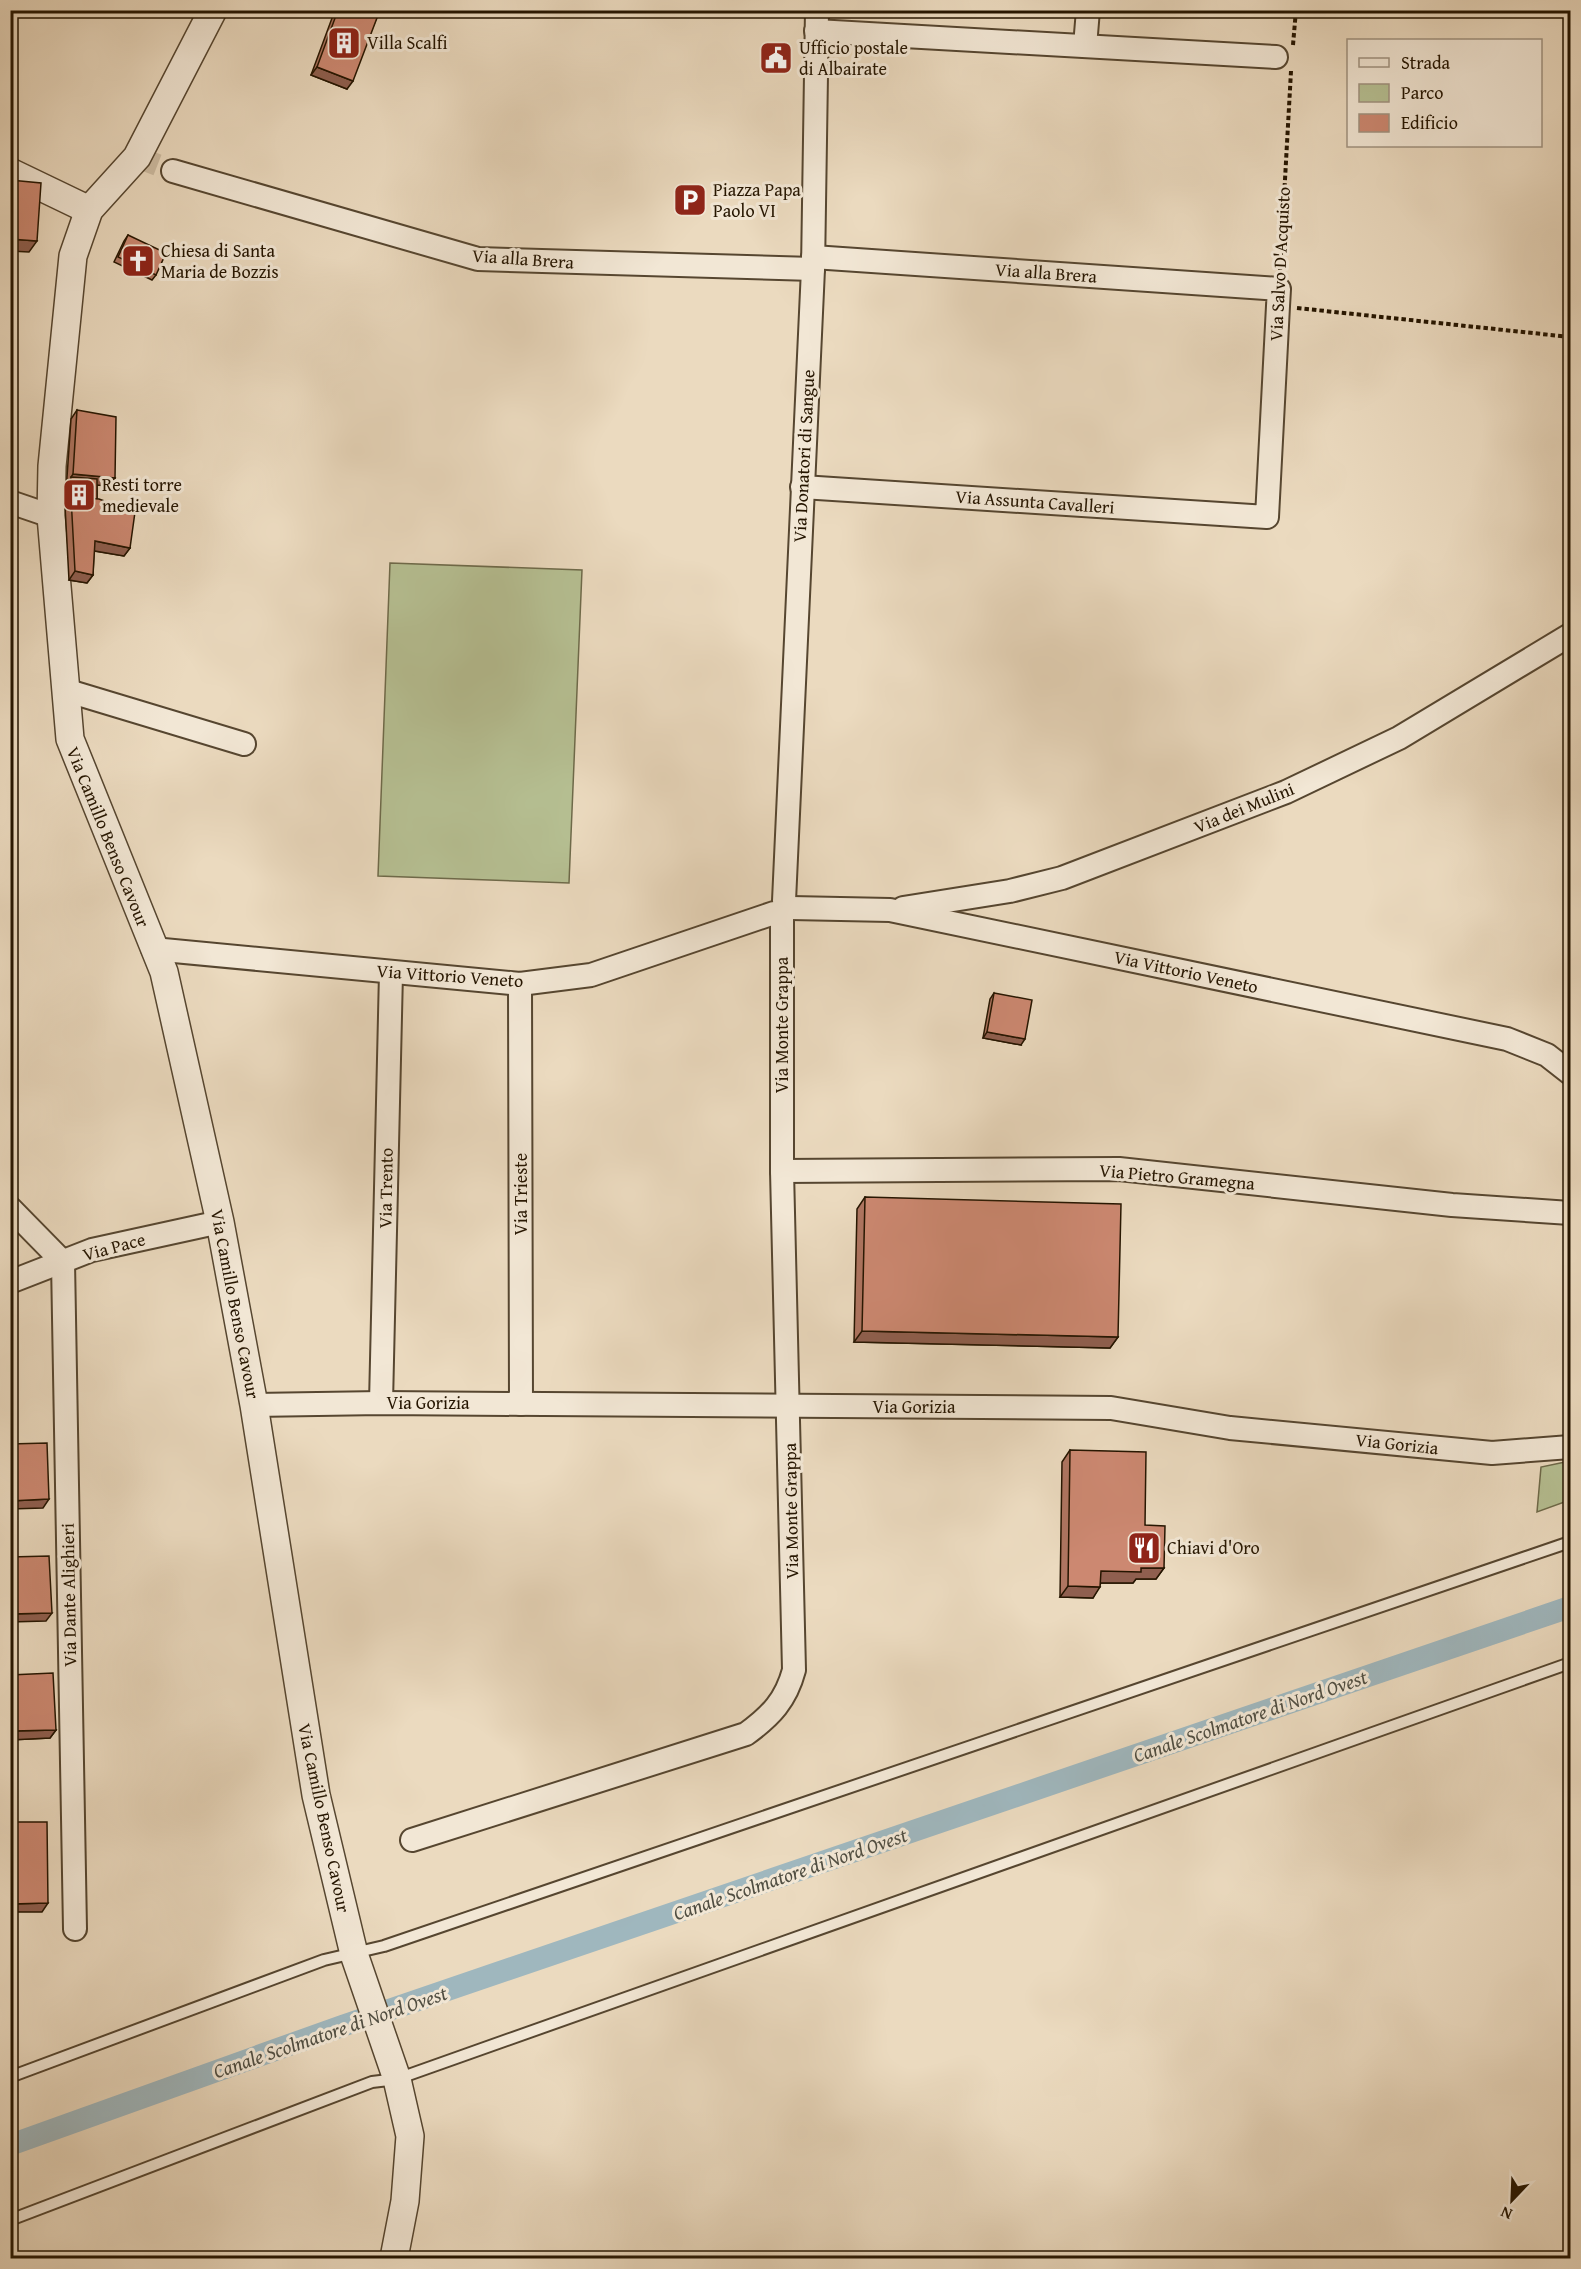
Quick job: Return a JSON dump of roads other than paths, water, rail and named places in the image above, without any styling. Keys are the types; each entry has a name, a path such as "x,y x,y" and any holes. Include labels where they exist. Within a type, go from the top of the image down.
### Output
{"street":[{"path":"10,172 89,210 136,157 213,10"},
{"path":"1085,46 1088,10"},
{"path":"817,21 1085,46 1286,57"},
{"name":"Via Donatori di Sangue","path":"783,910 813,263 817,21"},
{"name":"Via alla Brera","path":"173,171 478,259 575,263 813,263 1279,297"},
{"name":"Via Camillo Benso Cavour","path":"89,210 73,256 52,466 51,516 69,739 164,972 220,1222 254,1405 316,1795 354,1953 395,2071 410,2136 405,2201 394,2259"},
{"name":"Via Salvo D'Acquisto","path":"1267,517 1279,297"},
{"name":"Via Assunta Cavalleri","path":"802,487 1267,517"},
{"path":"10,502 51,516"},
{"name":"Via dei Mulini","path":"890,910 1010,891 1062,878 1167,840 1286,792 1399,738 1570,636"},
{"path":"65,690 244,744"},
{"name":"Via Vittorio Veneto","path":"153,949 520,984 591,975 783,910 890,910 1507,1039 1547,1055 1570,1073"},
{"name":"Via Monte Grappa","path":"412,1840 746,1734 779,1706 789,1689 794,1670 782,1171 783,910"},
{"name":"Via Trento","path":"381,1403 391,973"},
{"name":"Via Trieste","path":"520,984 521,1404"},
{"name":"Via Pietro Gramegna","path":"782,1171 1119,1169 1452,1205 1570,1214"},
{"path":"10,1208 63,1262"},
{"name":"Via Pace","path":"10,1282 92,1250 220,1222"},
{"name":"Via Dante Alighieri","path":"63,1262 75,1929"},
{"name":"Via Gorizia","path":"254,1405 381,1403 1111,1408 1230,1428 1492,1453 1570,1447"}],"lane":[{"path":"10,2077 324,1960 354,1953 1570,1542"},
{"path":"10,2220 372,2082 395,2071 1570,1663"}],"waterway":[{"name":"Canale Scolmatore di Nord Ovest","path":"10,2145 342,2026 1570,1607"}],"tunnel":[{"path":"137,157 173,171"}],"place":[{"name":"Villa Scalfi","path":"344,43"},
{"name":"Ufficio postale di Albairate","path":"776,58"},
{"name":"Piazza Papa Paolo VI","path":"690,200"},
{"name":"Chiesa di Santa Maria de Bozzis","path":"138,261"},
{"name":"Resti torre medievale","path":"79,495"},
{"name":"Chiavi d'Oro","path":"1144,1548"}]}
